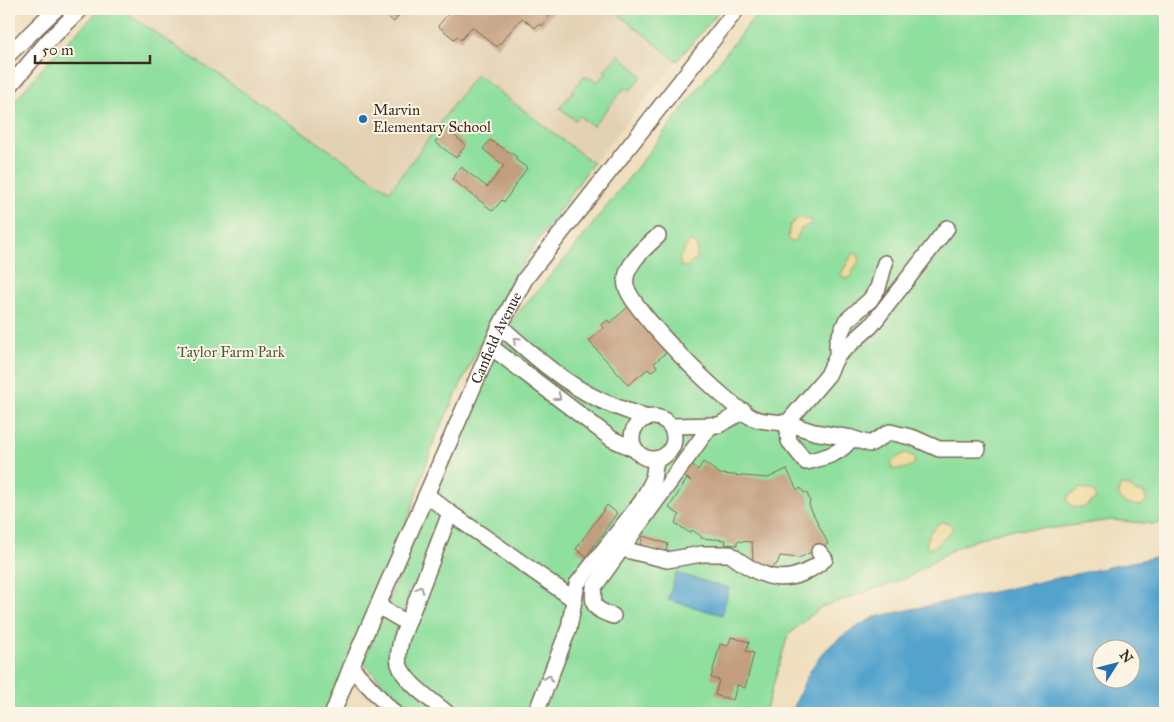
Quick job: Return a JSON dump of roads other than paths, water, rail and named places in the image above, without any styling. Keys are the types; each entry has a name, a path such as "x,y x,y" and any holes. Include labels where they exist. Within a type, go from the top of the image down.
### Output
{"street":[{"path":"9,54 56,9"},
{"path":"9,87 48,42 81,9"},
{"name":"Canfield Avenue","path":"333,713 351,667 500,326 525,279 737,9"},
{"path":"851,438 846,447 822,458 806,462 789,441 787,424 828,375 837,356 871,326 947,228"},
{"path":"658,236 641,252 628,272 626,286 638,306 682,358 730,401 754,418 787,424 814,432 851,438 870,444 890,432 914,438 939,449 978,449"},
{"path":"837,356 837,342 846,321 870,300 878,288 886,263"},
{"path":"500,326 547,366 599,400 647,418 660,418 671,426 719,425 744,411"},
{"path":"491,347 612,439 636,450"},
{"path":"535,380 547,366"},
{"path":"647,418 636,425 633,431 633,444 642,456 656,459 663,457 673,447 675,440 671,426"},
{"path":"613,616 598,610 593,601 594,587 712,425"},
{"path":"536,713 569,628 572,598 576,584 642,501 653,480 656,459"},
{"path":"426,494 450,513 572,598"},
{"path":"447,713 406,676 399,664 398,652 450,513"},
{"path":"622,549 667,560 702,554 730,554 748,568 768,578 793,578 815,567 825,559 819,552"},
{"path":"378,606 407,624"},
{"path":"351,667 394,713"}],"water":[{"path":"1165,555 1165,713 792,713 813,666 831,645 858,626 875,617"},
{"path":"676,573 729,588 722,615 668,600"}],"place":[{"name":"Marvin Elementary School","path":"363,119"}],"park label":[{"name":"Taylor Farm Park","path":"231,352"}]}
